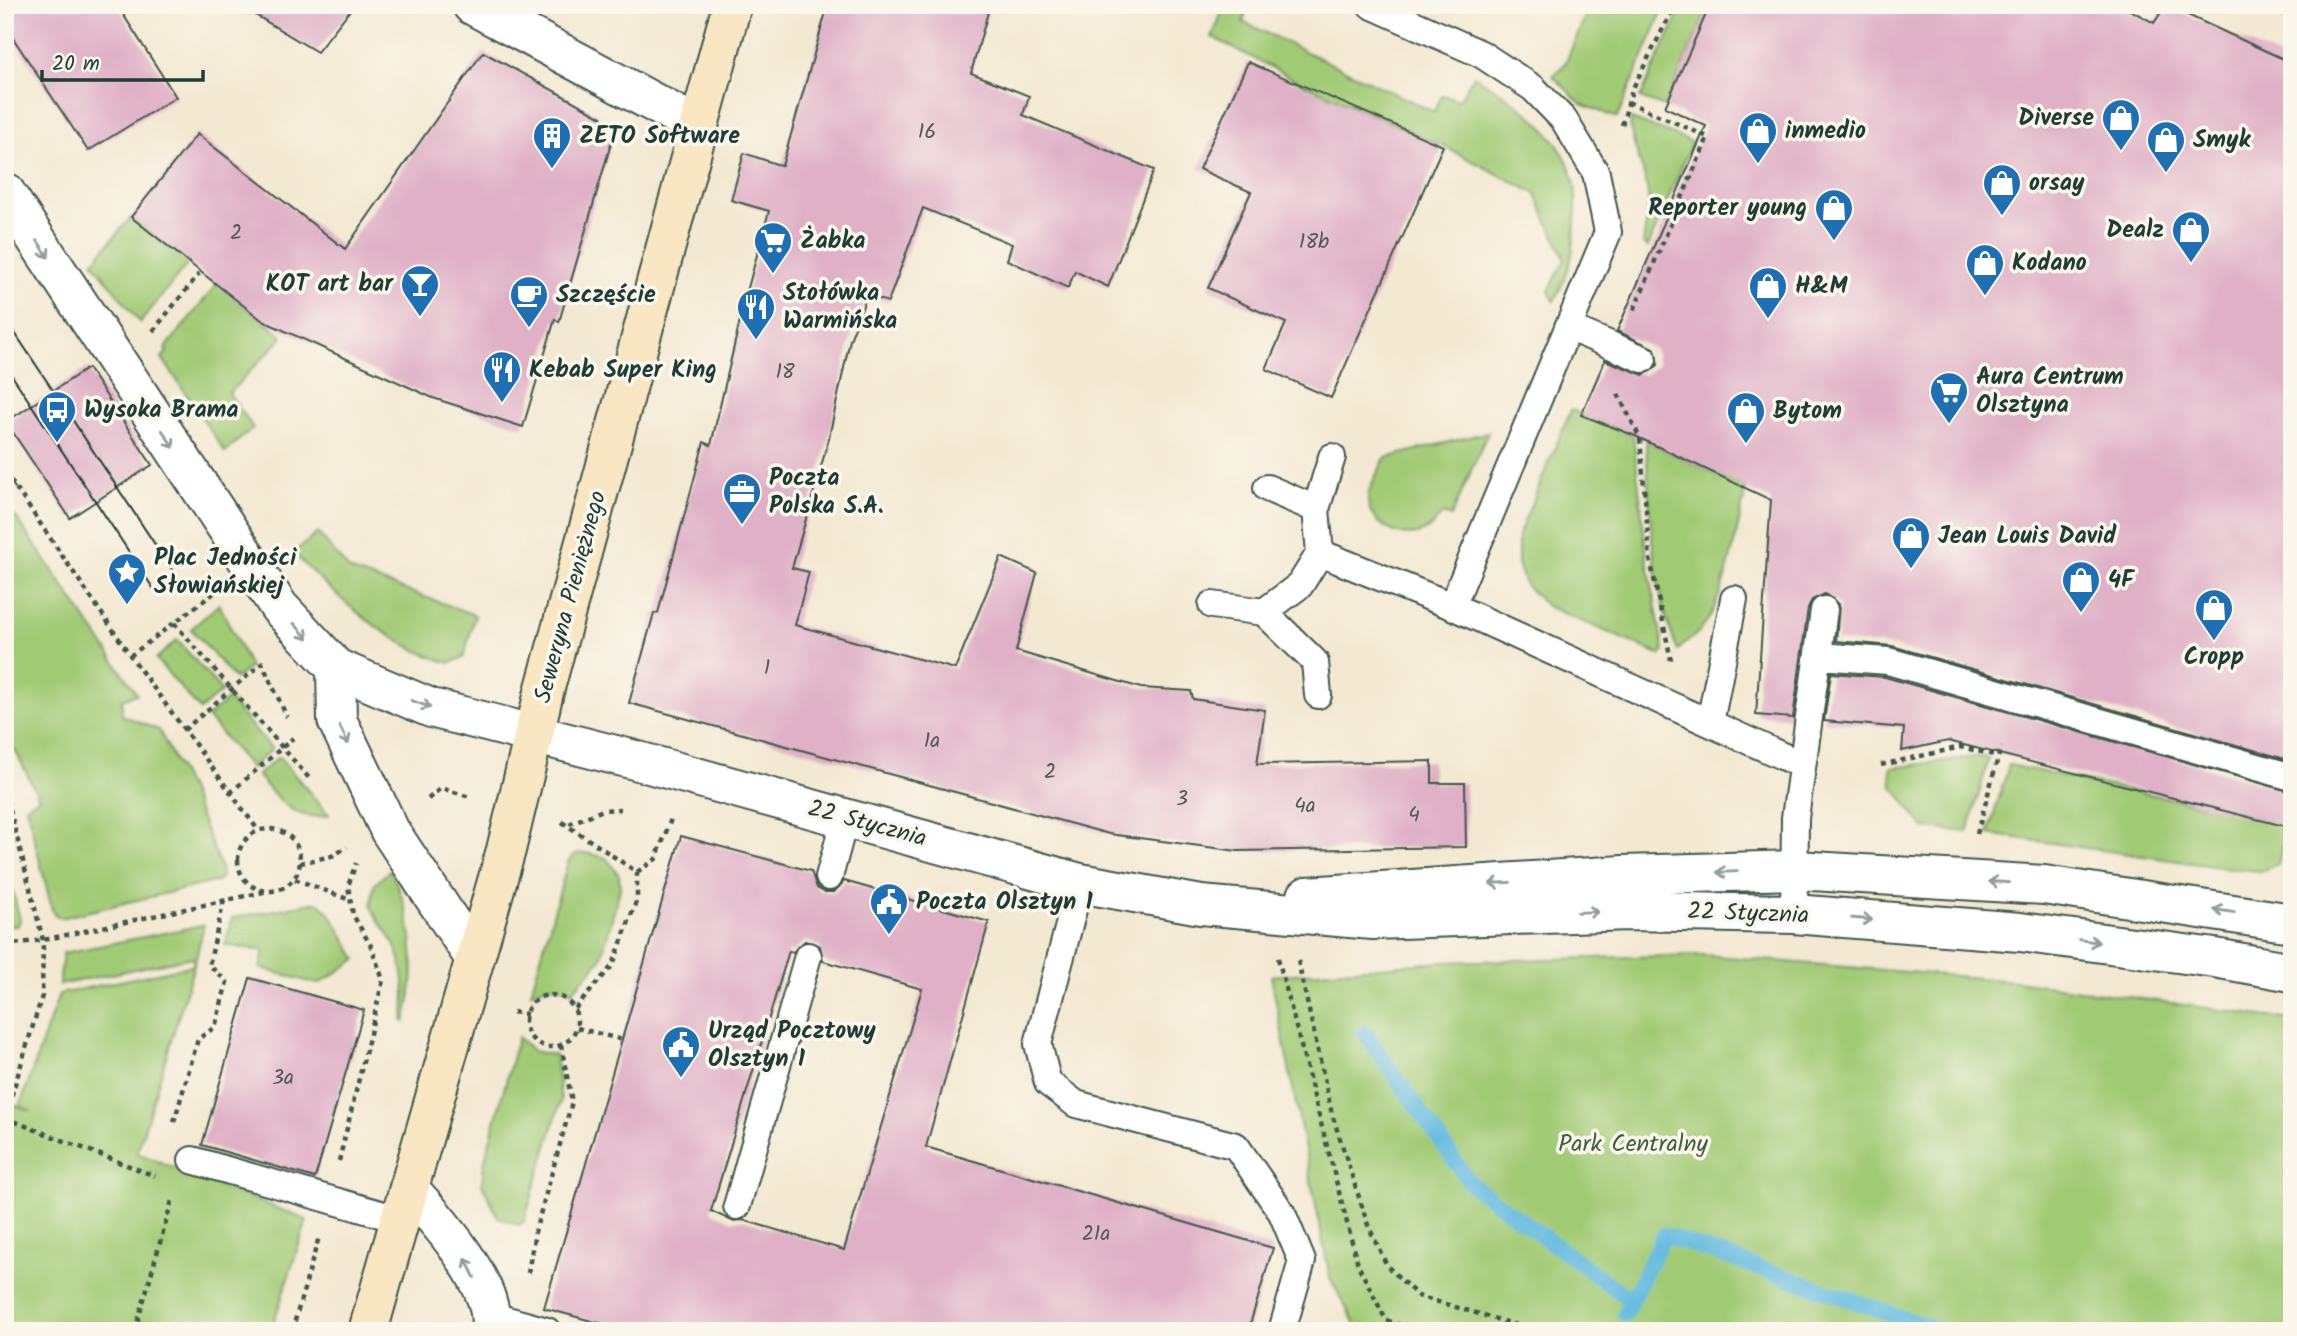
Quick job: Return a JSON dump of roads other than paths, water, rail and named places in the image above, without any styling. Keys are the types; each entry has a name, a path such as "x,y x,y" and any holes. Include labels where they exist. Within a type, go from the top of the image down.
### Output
{"street":[{"path":"472,5 699,127"},
{"name":"Seweryna Pieniężnego","path":"368,1331 473,956 506,850 534,736 732,5"},
{"path":"5,192 279,607 335,668 431,708 534,736"},
{"path":"335,668 337,720 390,831 473,956"},
{"name":"22 Stycznia","path":"534,736 1080,883 1201,905 1373,920 1629,911 1794,914 2020,932 2215,958 2292,972"},
{"name":"22 Stycznia","path":"1201,905 1623,875 1796,870 2044,885 2292,923"},
{"path":"405,1205 452,1235 492,1323"}],"lane":[{"path":"1371,5 1481,54 1533,88 1564,120 1596,173 1608,232 1452,606"},
{"path":"1569,327 1643,359"},
{"path":"1264,612 1300,585 1320,553 1316,509 1332,457"},
{"path":"1267,488 1316,509"},
{"path":"1320,553 1452,606 1802,765"},
{"path":"1710,723 1734,599"},
{"path":"1212,605 1264,612 1315,662 1318,695"},
{"path":"1794,914 1795,818 1824,610"},
{"path":"1819,656 1888,661 2292,777"},
{"path":"829,877 845,818"},
{"path":"1080,883 1038,1044 1048,1083 1076,1104 1236,1146 1282,1213 1302,1261 1282,1331"},
{"path":"737,1206 808,956"},
{"path":"192,1160 330,1199 405,1205"},
{"path":"492,1323 547,1331"}],"waterway":[{"path":"1365,1033 1471,1184 1632,1301"},
{"path":"1625,1313 1664,1235 1940,1331"}],"tram line":[{"path":"5,318 178,579"},
{"path":"5,365 157,594"}],"place":[{"name":"Diverse","path":"2121,152"},
{"name":"inmedio","path":"1758,165"},
{"name":"ZETO Software","path":"552,170"},
{"name":"Smyk","path":"2166,174"},
{"name":"orsay","path":"2002,217"},
{"name":"Reporter young","path":"1834,242"},
{"name":"Dealz","path":"2191,264"},
{"name":"Żabka","path":"773,275"},
{"name":"Kodano","path":"1985,297"},
{"name":"KOT art bar","path":"420,318"},
{"name":"H&M","path":"1768,320"},
{"name":"Szczęście","path":"529,329"},
{"name":"Stołówka Warmińska","path":"756,341"},
{"name":"Kebab Super King","path":"502,404"},
{"name":"Aura Centrum Olsztyna","path":"1949,425"},
{"name":"Wysoka Brama","path":"57,444"},
{"name":"Bytom","path":"1746,445"},
{"name":"Poczta Polska S.A.","path":"742,526"},
{"name":"Jean Louis David","path":"1911,570"},
{"name":"Plac Jedności Słowiańskiej","path":"127,606"},
{"name":"4F","path":"2081,614"},
{"name":"Cropp","path":"2214,642"},
{"name":"Poczta Olsztyn 1","path":"889,936"},
{"name":"Urząd Pocztowy Olsztyn 1","path":"681,1079"}],"park label":[{"name":"Park Centralny","path":"1633,1144"}]}
